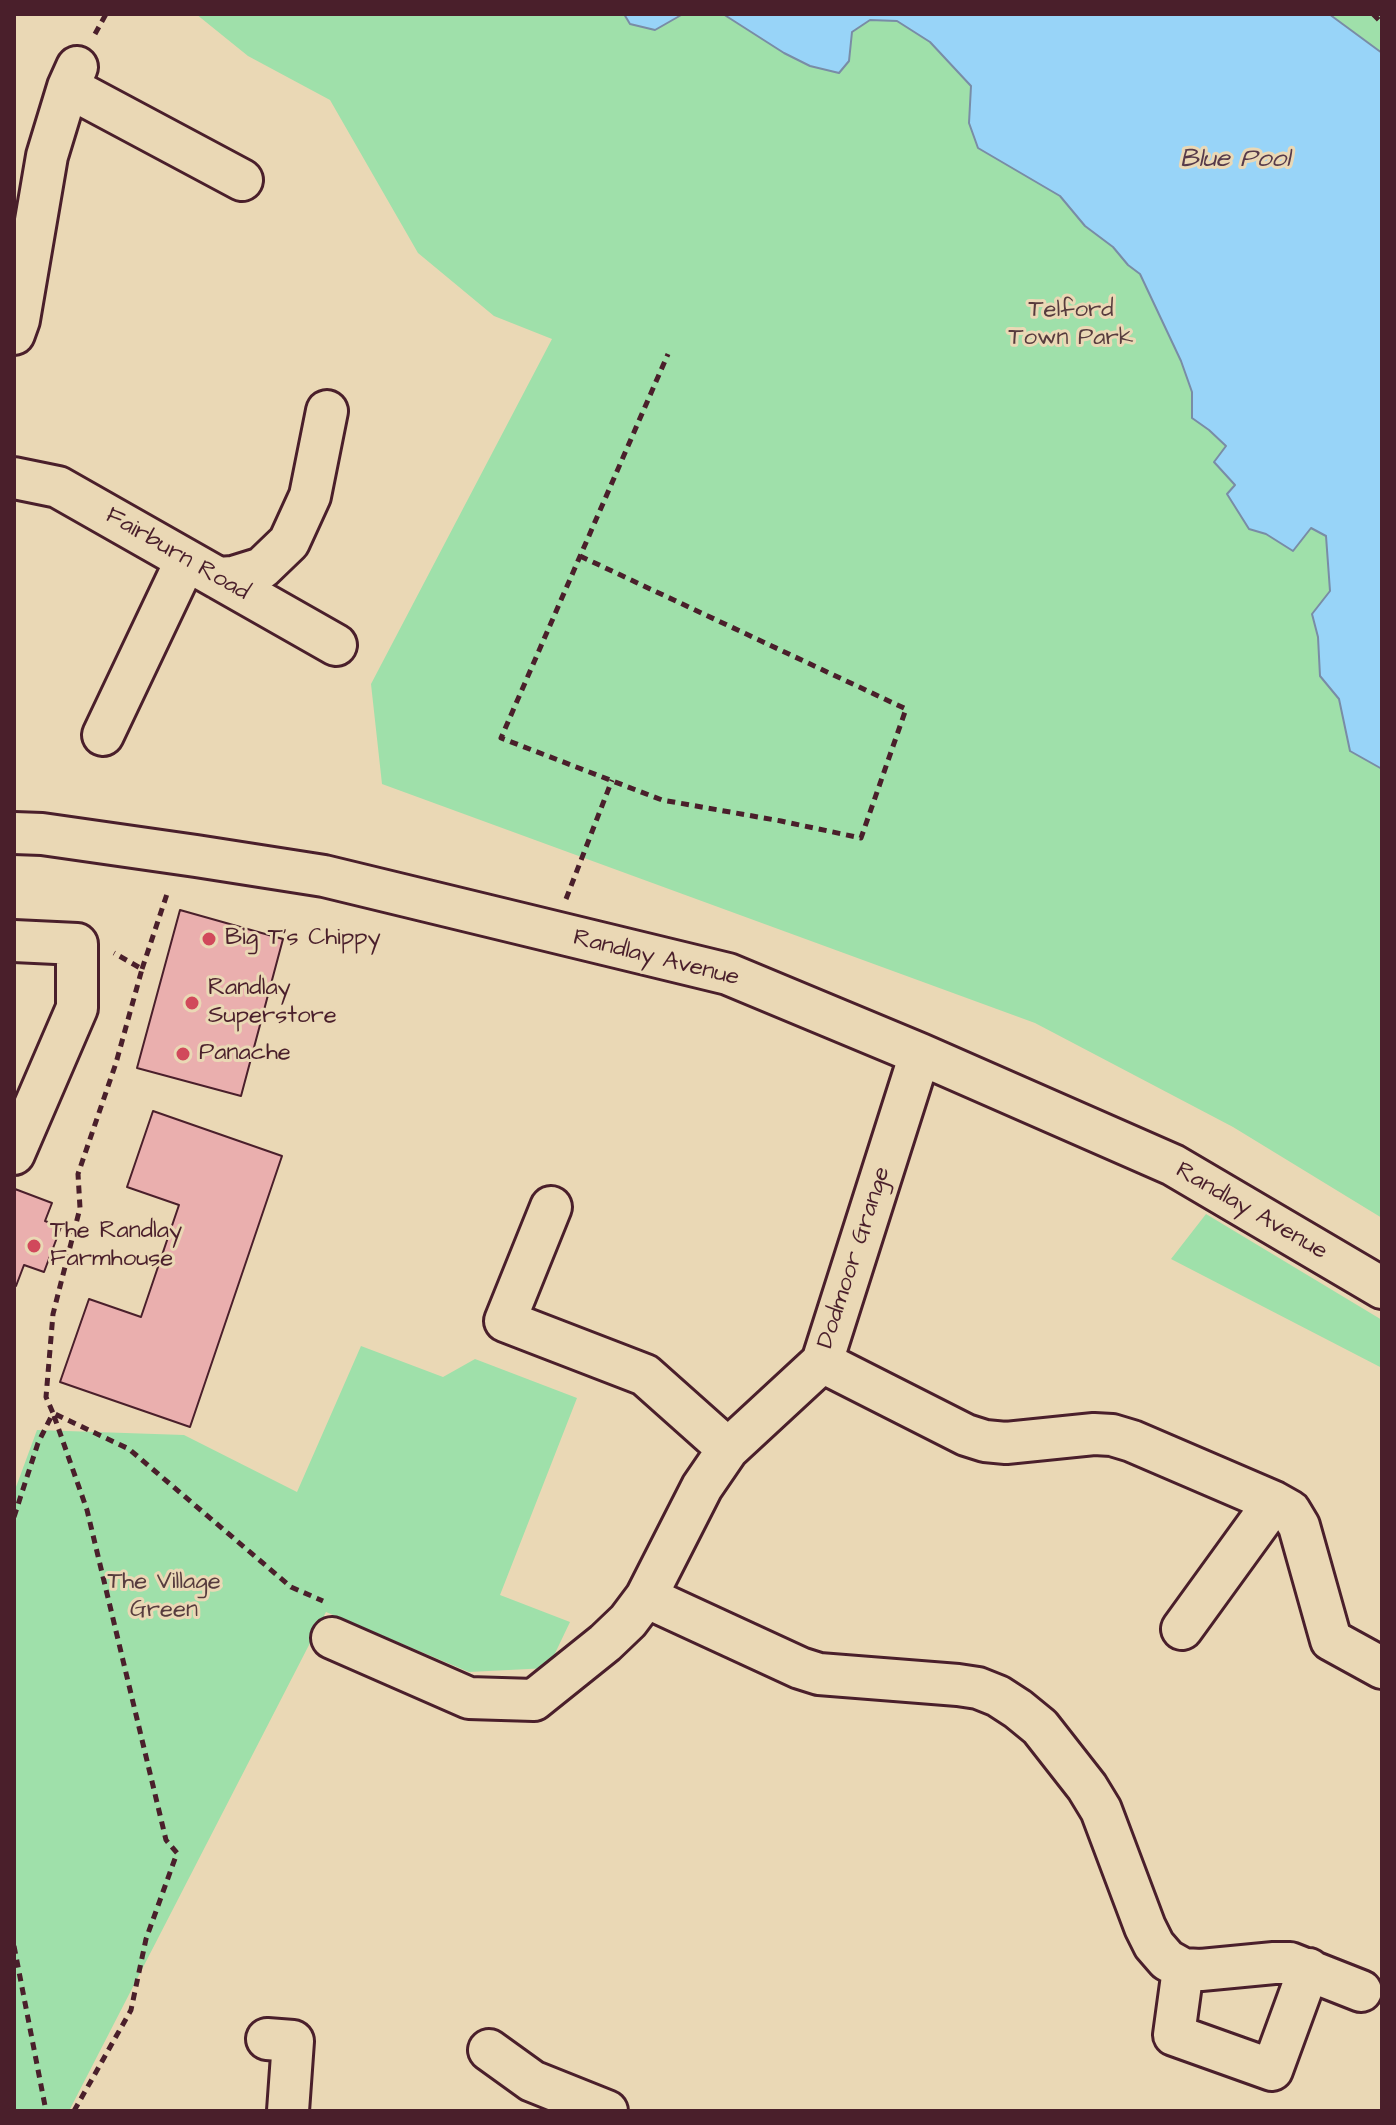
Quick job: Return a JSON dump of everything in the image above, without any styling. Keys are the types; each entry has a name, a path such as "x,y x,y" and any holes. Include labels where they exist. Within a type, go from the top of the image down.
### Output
{"street":[{"path":"14,334 47,156 72,77 242,180"},
{"path":"103,735 202,569 233,577 262,568 289,542 310,496 327,411"},
{"name":"Fairburn Road","path":"14,478 58,487 336,645"},
{"name":"Randlay Avenue","path":"14,833 42,834 324,876 728,974 1173,1165 1382,1288"},
{"path":"14,941 77,944 77,1008 14,1154"},
{"name":"Dodmoor Grange","path":"332,1638 469,1698 534,1700 628,1621 646,1597 702,1487 728,1449 822,1362 920,1054"},
{"path":"551,1207 505,1321 645,1375 728,1449"},
{"path":"822,1362 966,1435 985,1441 1006,1443 1112,1435 1274,1502 1290,1511 1299,1526 1331,1640 1382,1668"},
{"path":"1182,1629 1274,1502"},
{"path":"646,1597 819,1674 978,1688 998,1696 1040,1727 1087,1787 1101,1810 1145,1927 1154,1945 1167,1960 1183,1969 1201,1970 1290,1963 1361,1991"},
{"path":"1183,1969 1174,2035 1272,2070 1309,1969"},
{"path":"267,2039 293,2041 288,2111"},
{"path":"489,2050 532,2081 607,2111"}],"path":[{"path":"1373,14 1382,23"},
{"path":"580,556 906,709 861,838 662,800 501,738 580,556 668,354"},
{"path":"553,933 612,780"},
{"path":"74,2111 131,2010 146,1939 177,1853 166,1840 87,1510 46,1397 53,1314 80,1208 78,1174 171,884"},
{"path":"77,944 102,946 142,969"},
{"path":"14,1517 38,1443 53,1413"},
{"path":"53,1413 129,1449 291,1587 333,1606 332,1638"},
{"path":"14,1946 46,2111"}],"green space":[{"name":"Telford Town Park","path":"196,14 1382,14 1382,1218 1233,1127 1035,1023 382,784 371,684 552,339 494,316 418,253 330,100 248,56"},
{"path":"1206,1214 1382,1320 1382,1368 1171,1259"},
{"name":"The Village Green","path":"361,1346 443,1377 475,1359 577,1398 500,1595 570,1622 548,1668 469,1672 326,1612 69,2111 14,2111 14,1488 37,1430 184,1435 297,1492"}],"water":[{"path":"624,14 683,14 655,30 630,24"},
{"name":"Blue Pool","path":"723,14 1329,14 1382,53 1382,769 1350,751 1339,699 1320,676 1318,637 1312,614 1330,591 1326,536 1311,528 1293,551 1266,534 1249,529 1227,494 1235,485 1214,462 1226,446 1192,418 1192,392 1181,361 1140,274 1113,247 1085,226 1060,196 978,148 969,123 971,86 930,42 897,21 870,20 852,32 849,61 839,73 810,66 784,53"}],"building":[{"path":"180,910 283,939 241,1096 137,1068"},
{"path":"153,1111 282,1156 190,1427 60,1382 89,1299 141,1317 179,1205 127,1187"},
{"name":"The Randlay Farmhouse","path":"15,1189 52,1203 45,1221 61,1227 44,1272 24,1265 16,1286 14,1285"}],"place":[{"name":"Big T's Chippy","path":"209,939"},
{"name":"Randlay Superstore","path":"192,1003"},
{"name":"Panache","path":"183,1054"},
{"name":"The Randlay Farmhouse","path":"34,1246"}]}
